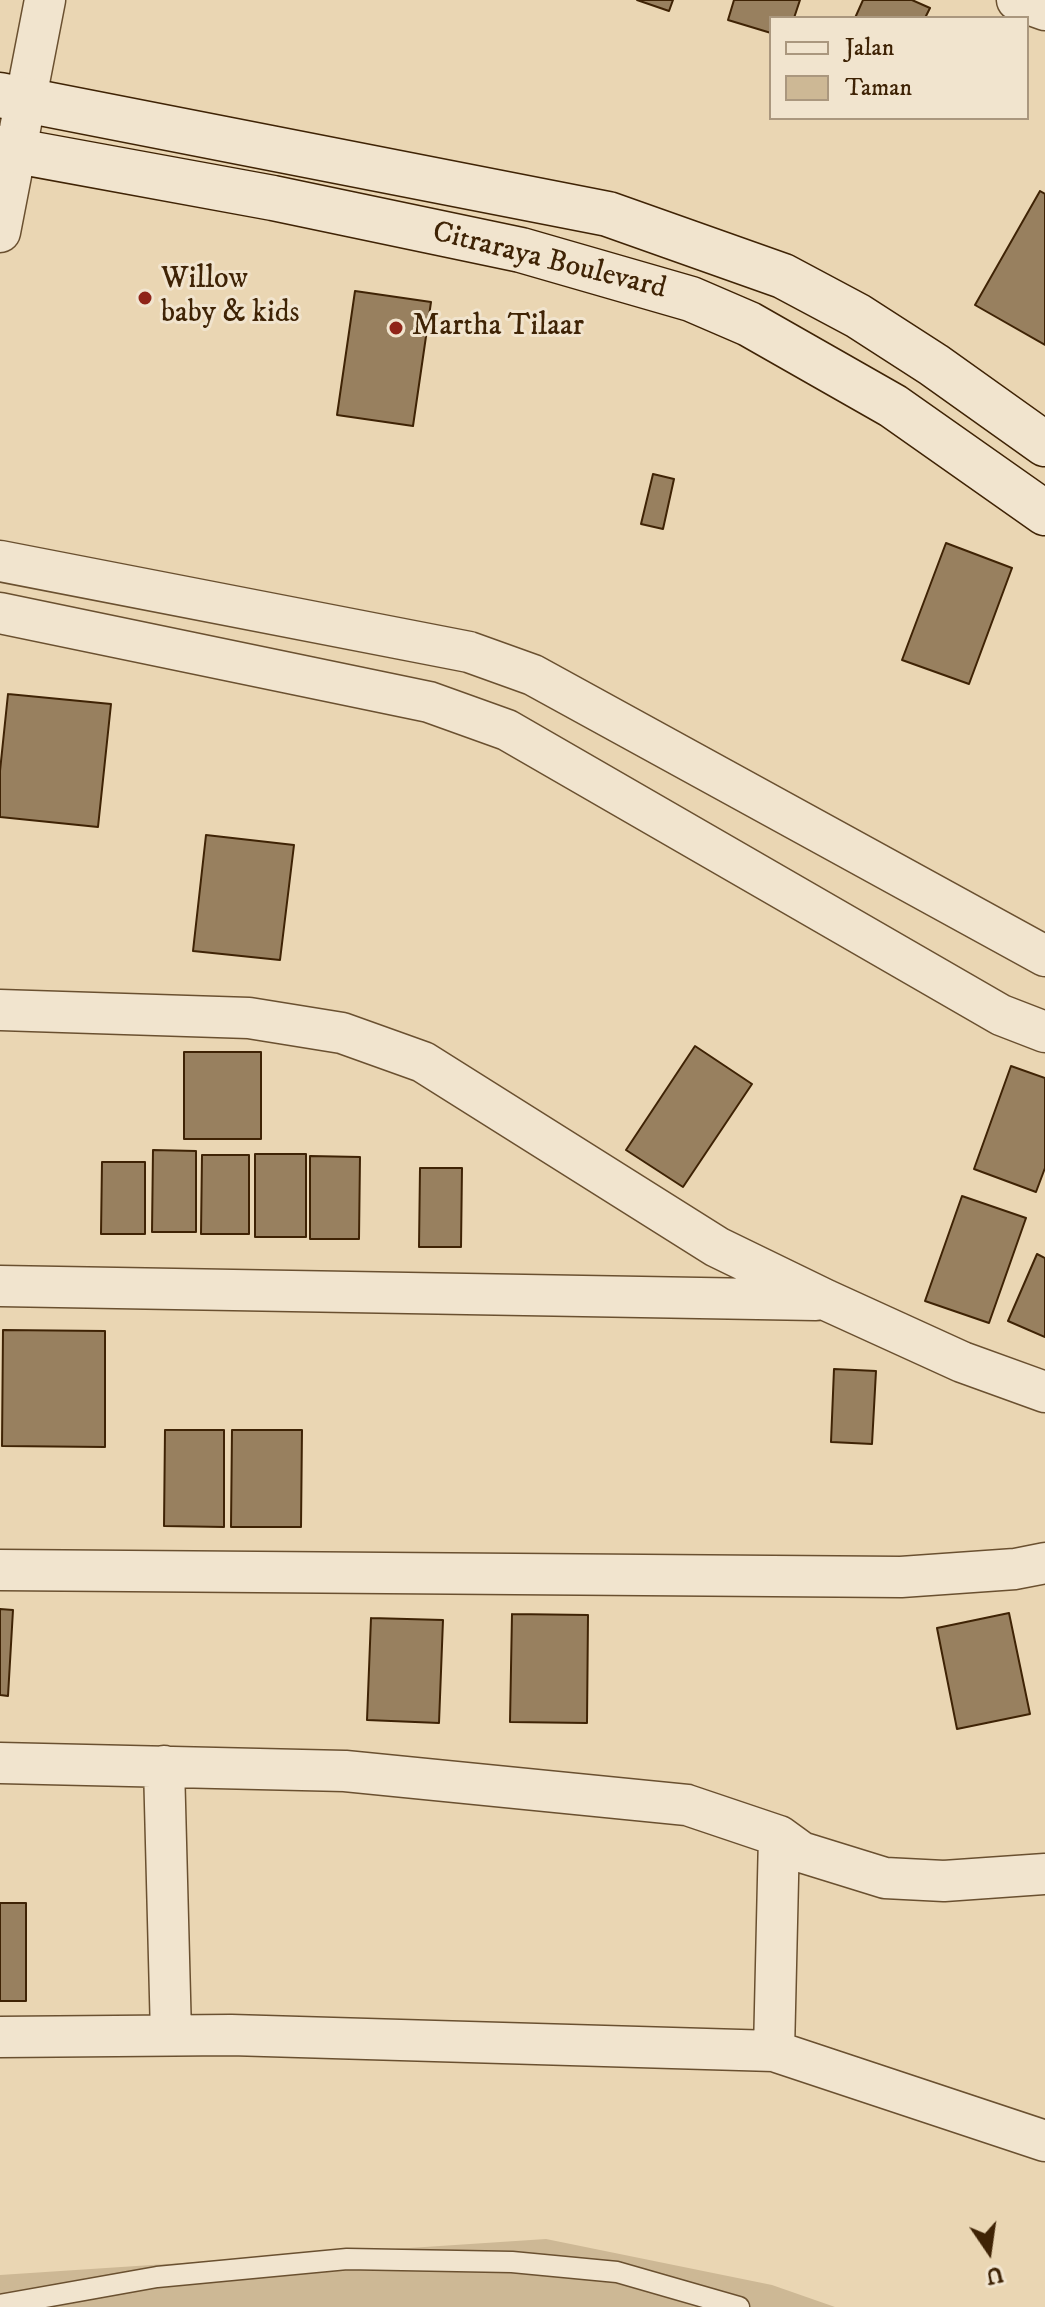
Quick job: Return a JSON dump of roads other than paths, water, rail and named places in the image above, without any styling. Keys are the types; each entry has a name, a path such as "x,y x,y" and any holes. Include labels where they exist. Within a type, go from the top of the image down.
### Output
{"main road":[{"name":"Citraraya Boulevard","path":"14,96 608,214 683,239 783,276 858,316 934,365 1045,444"},
{"name":"Citraraya Boulevard","path":"8,150 273,198 521,250 691,299 749,324 893,406 1045,513"}],"street":[{"path":"0,232 14,96 45,0"},
{"path":"1017,0 1045,10"},
{"path":"0,561 469,652 520,670 1045,956"},
{"path":"0,613 429,702 507,730 1001,1015 1045,1032"},
{"path":"0,1010 249,1018 342,1033 423,1062 717,1247 962,1362 1045,1392"},
{"path":"0,1286 826,1300"},
{"path":"0,1570 901,1577 1015,1569 1045,1563"},
{"path":"0,1763 345,1771 687,1805 779,1836 801,1852 885,1878 944,1881 1045,1874"},
{"path":"164,1766 171,2035"},
{"path":"774,2051 779,1836"},
{"path":"0,2037 171,2035 774,2051 1045,2141"}],"lane":[{"path":"0,2305 157,2277 347,2259 512,2262 617,2272 739,2307"}],"place":[{"name":"Willow baby & kids","path":"145,298"},
{"name":"Martha Tilaar","path":"396,328"}]}
